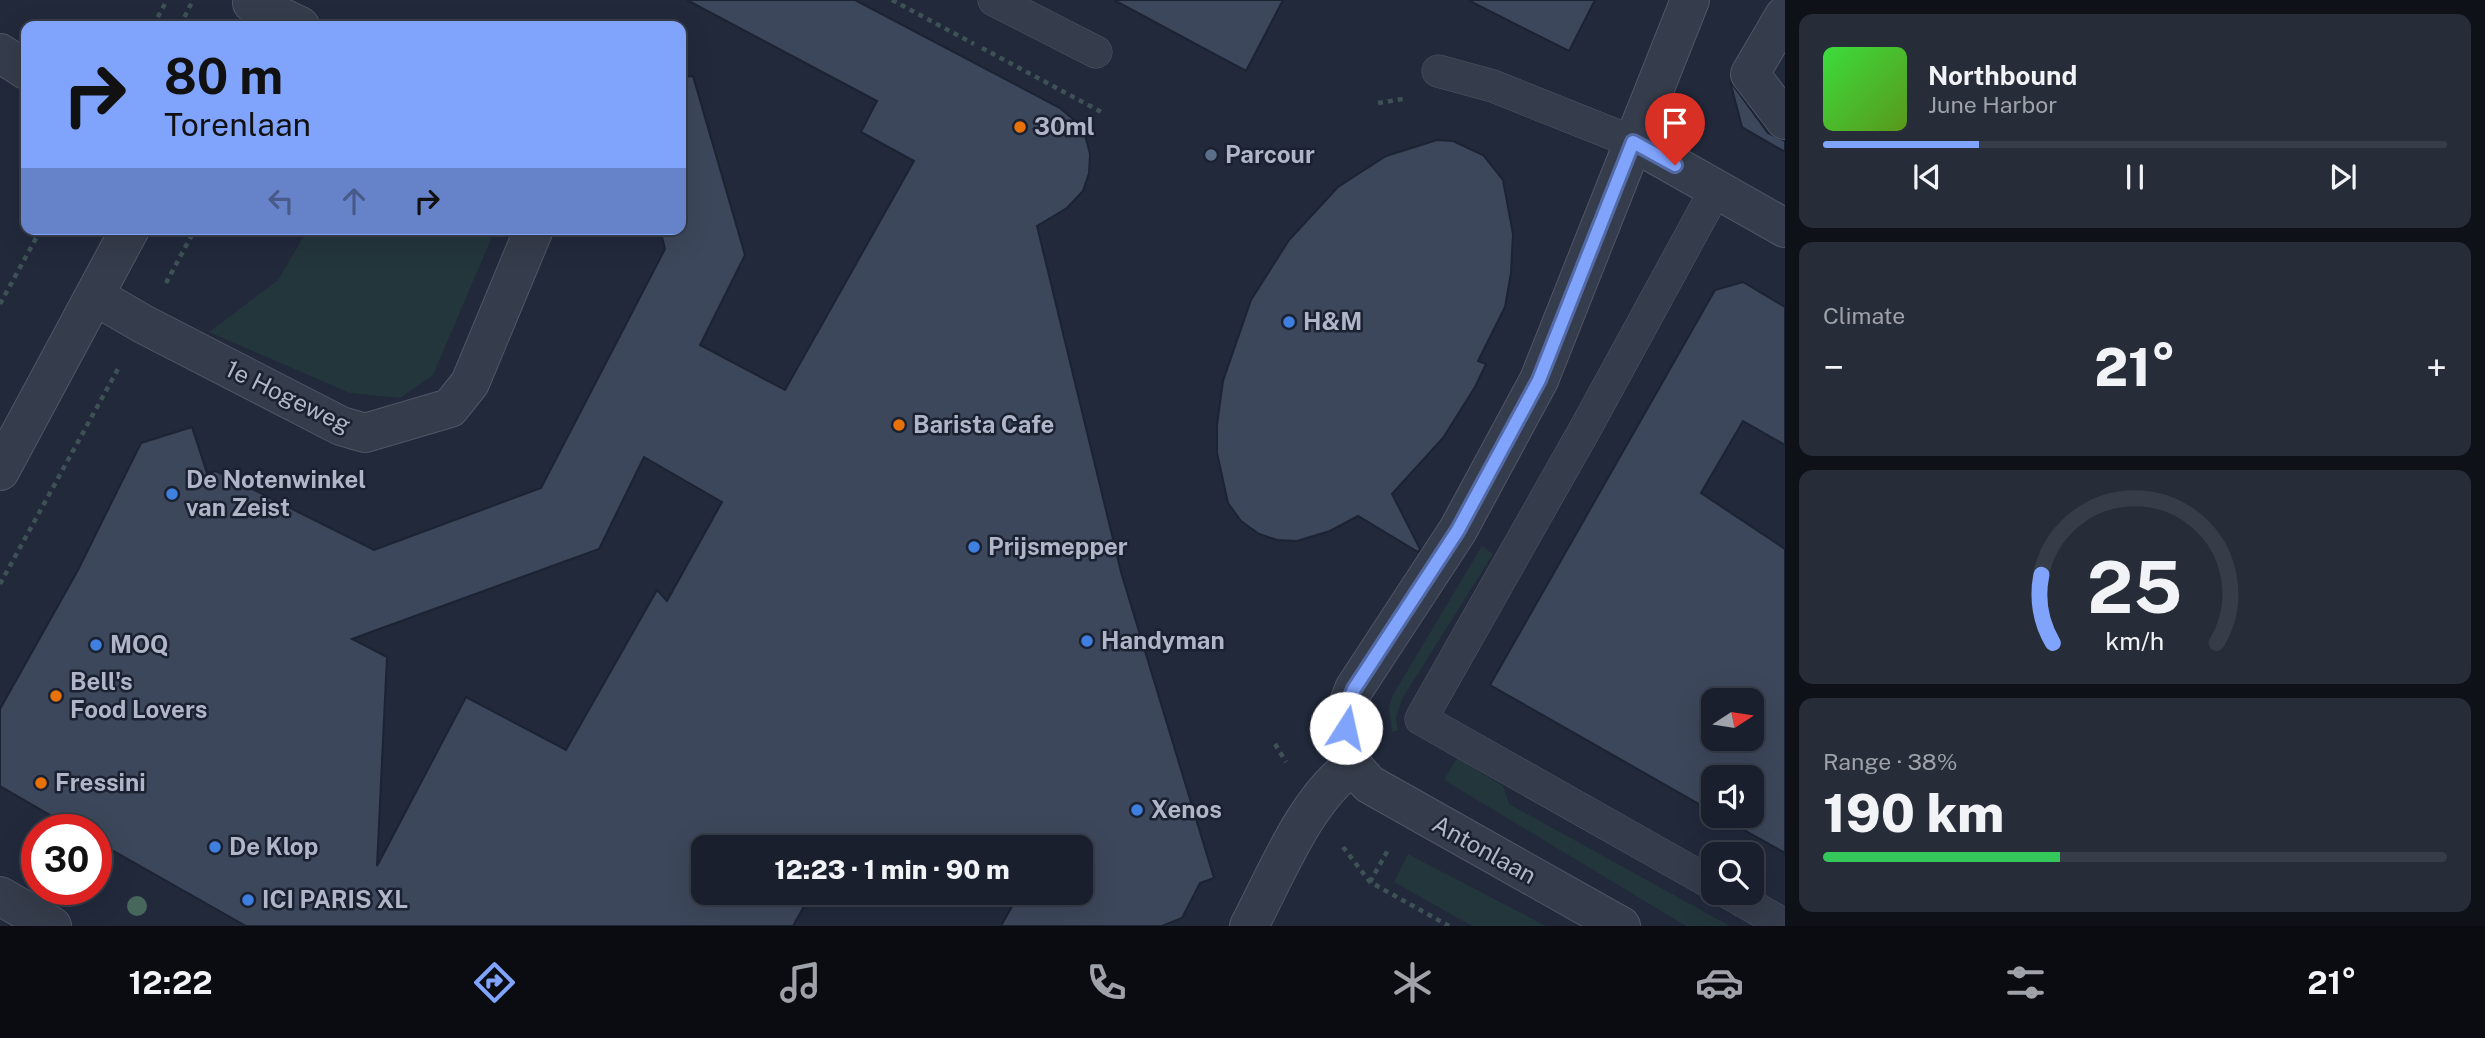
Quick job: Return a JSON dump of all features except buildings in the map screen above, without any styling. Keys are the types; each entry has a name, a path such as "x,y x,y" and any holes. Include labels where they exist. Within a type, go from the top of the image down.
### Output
{"street":[{"path":"1249,926 1312,808 1325,789 1353,766 1346,748 1346,728 1348,705 1354,689 1458,530 1539,380 1690,0"},
{"path":"248,10 284,21"},
{"path":"1784,16 1750,74 1785,120"},
{"path":"0,53 21,67"},
{"path":"1633,142 1785,228"},
{"path":"0,471 127,235"},
{"name":"1e Hogeweg","path":"95,296 143,324 341,426 365,433 450,408 470,383 532,235"},
{"name":"Antonlaan","path":"1353,766 1369,784 1387,796 1620,926"},
{"path":"0,896 52,926"}],"lane":[{"path":"994,0 1096,52"},
{"path":"1438,71 1493,86 1633,142"},
{"path":"1701,877 1421,719 1584,431 1716,189"},
{"path":"1750,905 1785,925"}],"path":[{"path":"156,21 167,0"},
{"path":"183,21 194,0"},
{"path":"892,0 1105,114"},
{"path":"0,304 38,235"},
{"path":"0,584 192,235"},
{"path":"1312,808 1370,882 1449,926"}],"shaded area":[{"path":"304,235 492,235 433,375 400,398 350,393 209,332 278,280"},
{"path":"1482,546 1493,554 1402,699 1396,718 1398,730 1392,732 1389,707 1393,695"},
{"path":"1457,758 1503,786 1509,804 1730,926 1686,926 1444,780"},
{"path":"1408,854 1546,926 1472,926 1394,882"}],"place":[{"name":"30ml","path":"1020,127"},
{"name":"Parcour","path":"1211,155"},
{"name":"H&M","path":"1289,322"},
{"name":"Barista Cafe","path":"899,425"},
{"name":"De Notenwinkel van Zeist","path":"172,494"},
{"name":"Prijsmepper","path":"974,547"},
{"name":"Handyman","path":"1087,641"},
{"name":"MOQ","path":"96,645"},
{"name":"Bell's Food Lovers","path":"56,696"},
{"name":"Fressini","path":"41,783"},
{"name":"Xenos","path":"1137,810"},
{"name":"De Klop","path":"215,847"},
{"name":"ICI PARIS XL","path":"248,900"}],"route":[{"path":"1346,728 1348,705 1362,674 1458,530 1539,380 1633,142 1675,165"}]}
